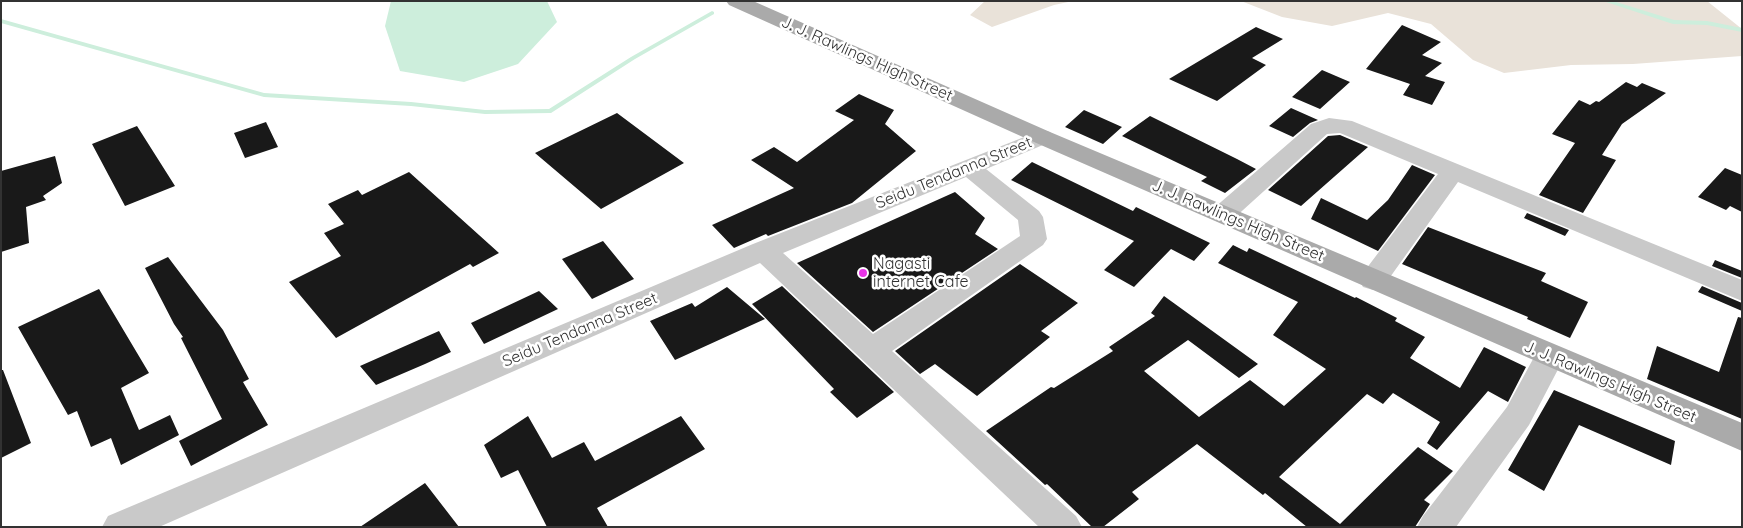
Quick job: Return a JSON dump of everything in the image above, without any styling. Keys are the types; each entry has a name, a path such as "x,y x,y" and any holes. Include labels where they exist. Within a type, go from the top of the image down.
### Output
{"main road":[{"name":"J. J. Rawlings High Street","path":"736,1 1042,137 1742,438"}],"street":[{"path":"1222,214 1318,129 1329,125 1344,126 1742,291"},
{"name":"Seidu Tendanna Street","path":"120,527 763,251 1042,137"},
{"path":"871,351 1034,239 1030,217 968,167"},
{"path":"1373,280 1453,171"},
{"path":"763,251 1064,527"},
{"path":"1436,527 1518,416 1550,356"}],"shaded area":[{"path":"391,1 547,1 557,22 518,64 464,82 400,71 385,26"},
{"path":"985,1 1073,1 1054,5 992,27 970,15"},
{"path":"1241,1 1707,1 1742,29 1742,56 1633,64 1571,65 1504,73 1473,60 1431,24 1388,13 1332,26 1282,17"}],"building":[{"path":"1402,25 1441,42 1422,55 1442,63 1425,76 1445,82 1432,105 1403,95 1410,84 1366,69"},
{"path":"1256,27 1283,39 1252,58 1266,65 1217,101 1169,79"},
{"path":"1322,70 1350,82 1320,109 1292,97"},
{"path":"1626,82 1637,87 1642,83 1666,93 1622,124 1602,155 1616,160 1583,213 1539,195 1575,143 1552,134 1579,100 1590,105 1596,101 1599,102"},
{"path":"859,94 894,110 885,124 916,151 852,203 768,236 766,234 734,248 712,225 794,188 751,160 774,147 797,162 854,120 835,111"},
{"path":"1291,108 1318,120 1310,123 1293,137 1269,126"},
{"path":"1084,110 1122,127 1103,144 1065,127"},
{"path":"617,113 684,163 601,209 535,153"},
{"path":"1150,116 1256,169 1225,193 1201,181 1207,177 1122,136"},
{"path":"266,122 278,147 245,158 234,133"},
{"path":"137,126 175,186 125,206 92,144"},
{"path":"1340,135 1368,147 1301,206 1268,190 1328,136"},
{"path":"55,156 62,183 43,196 46,200 26,207 29,243 1,252 1,171"},
{"path":"1032,162 1133,211 1136,207 1210,243 1194,261 1171,249 1134,287 1104,270 1134,241 1011,180"},
{"path":"1412,165 1435,175 1378,251 1311,219 1321,198 1367,220 1388,200"},
{"path":"1725,168 1742,175 1742,212 1730,206 1726,210 1698,197"},
{"path":"409,172 499,253 473,267 470,264 336,338 289,282 341,256 324,233 344,224 328,204 358,190 362,195"},
{"path":"955,192 985,218 975,234 998,249 873,332 797,263"},
{"path":"1527,213 1569,230 1565,236 1524,218"},
{"path":"1428,227 1546,273 1541,281 1588,302 1570,338 1527,319 1528,317 1402,264"},
{"path":"603,241 634,279 592,299 562,259"},
{"path":"1233,245 1247,252 1249,248 1397,318 1395,321 1425,337 1410,358 1460,388 1484,347 1526,367 1508,402 1488,391 1437,450 1427,443 1440,422 1393,393 1383,404 1367,394 1279,477 1340,524 1418,447 1453,471 1424,500 1430,504 1415,527 1307,527 1265,493 1263,495 1197,444 1132,492 1139,499 1103,527 1092,527 1047,484 1045,485 986,431 1051,387 1054,388 1113,351 1109,347 1155,316 1151,313 1164,296 1258,364 1239,378 1188,340 1144,371 1199,417 1250,380 1284,406 1326,369 1273,335 1298,302 1218,263"},
{"path":"168,257 223,330 249,379 243,382 268,425 191,466 179,441 222,419 181,338 183,337 174,324 145,268"},
{"path":"1715,260 1742,271 1742,278 1712,266"},
{"path":"1020,264 1078,303 1041,331 1050,337 977,396 935,364 920,374 895,351"},
{"path":"782,286 894,392 857,418 830,392 834,389 752,304"},
{"path":"1702,286 1742,303 1742,311 1698,292"},
{"path":"727,287 765,319 675,360 650,321 692,303 695,307"},
{"path":"99,289 149,373 121,388 139,430 170,415 179,435 121,465 111,438 91,447 77,411 68,415 18,327"},
{"path":"539,291 558,309 484,344 471,323"},
{"path":"1738,317 1742,318 1742,419 1647,379 1657,346 1719,372"},
{"path":"439,331 451,352 425,364 376,385 360,366"},
{"path":"1,370 3,370 31,443 1,458"},
{"path":"1554,390 1675,441 1671,465 1579,425 1544,491 1508,470"},
{"path":"528,416 552,458 584,442 595,461 681,416 705,449 597,508 608,527 547,527 518,470 501,478 484,445"},
{"path":"425,483 459,527 360,527"}],"waterway":[{"path":"1606,1 1673,22 1707,23 1742,30"},
{"path":"1,21 264,95 411,104 485,112 551,111 633,58 712,13"}],"place":[{"name":"Nagasti internet Cafe","path":"863,273"}]}
